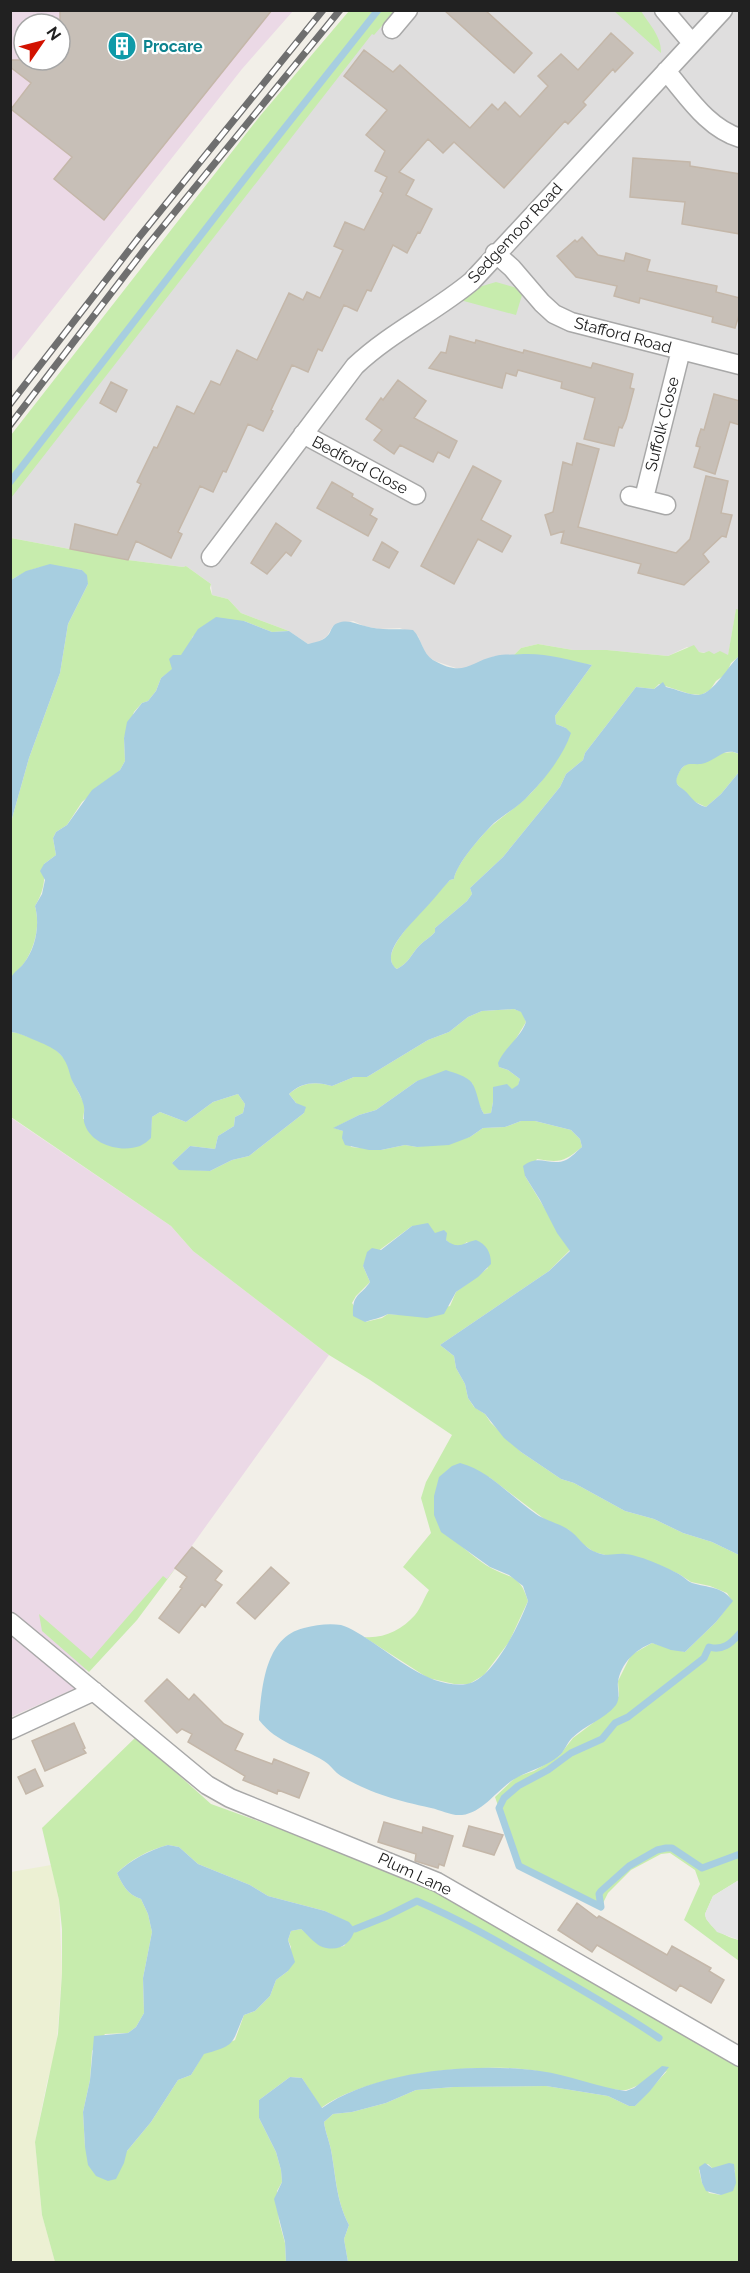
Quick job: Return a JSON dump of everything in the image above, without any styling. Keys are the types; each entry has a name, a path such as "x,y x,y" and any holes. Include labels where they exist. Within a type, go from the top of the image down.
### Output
{"street":[{"path":"392,29 408,10"},
{"path":"664,10 692,43"},
{"name":"Sedgemoor Road","path":"211,556 355,366 383,342 472,281 723,10"},
{"path":"666,71 708,120 721,131 740,138"},
{"name":"Stafford Road","path":"495,254 555,314 571,322 740,365"},
{"name":"Suffolk Close","path":"666,505 637,497 681,350"},
{"name":"Bedford Close","path":"303,434 416,495"},
{"name":"Plum Lane","path":"10,1622 207,1785 230,1798 437,1882 740,2056"},
{"path":"10,1730 94,1691"}],"shaded area":[{"path":"11,11 293,11 242,69 11,362"},
{"path":"378,11 739,11 740,610 736,610 728,656 699,652 687,647 668,656 607,650 573,650 538,644 521,648 513,656 495,656 469,668 456,668 435,661 426,655 418,636 400,628 379,629 353,621 333,626 327,636 319,642 308,644 289,631 241,613 228,599 212,595 211,584 186,566 128,560 11,538 10,482"},
{"path":"10,1117 171,1226 193,1251 329,1355 178,1565 167,1579 163,1577 91,1660 76,1688 11,1717"},
{"path":"739,1880 739,1940 717,1932 706,1919 705,1914 713,1896"}],"green space":[{"path":"349,11 395,11 374,35 372,34 11,498 11,435 260,116"},
{"path":"614,11 641,11 657,36 661,53"},
{"path":"496,282 517,288 522,295 516,315 460,300 472,289"},
{"path":"11,538 128,560 186,566 211,584 212,595 228,599 241,613 289,631 272,632 244,621 193,636 173,669 161,678 156,691 134,712 124,738 125,761 120,770 82,802 67,825 56,832 53,838 56,855 44,864 43,886 35,906 37,927 34,942 25,962 11,980 11,822 29,758 60,673 68,624 88,584 82,570 52,566 37,568 11,580"},
{"path":"736,609 739,610 739,656 731,663 726,674 716,681 710,690 701,695 690,694 659,684 654,689 636,687 585,753 583,760 566,774 560,787 503,857 470,888 472,894 467,901 435,928 435,932 404,964 397,969 393,966 392,952 409,925 450,880 454,879 465,857 484,834 540,783 569,738 566,728 556,724 555,716 592,665 525,654 513,656 521,648 538,644 573,650 607,650 668,656 694,645 699,652 709,651 714,654 720,651 728,655"},
{"path":"722,753 739,754 739,772 721,794 706,807 693,801 676,783 680,770 686,764 699,763"},
{"path":"514,1009 522,1012 526,1022 499,1067 508,1070 520,1079 518,1086 493,1102 491,1113 484,1114 472,1083 417,1081 376,1110 359,1115 334,1128 343,1131 351,1147 381,1150 405,1145 417,1147 470,1137 483,1128 505,1127 521,1121 535,1121 571,1130 580,1139 582,1147 571,1156 557,1161 537,1159 525,1176 570,1250 549,1271 440,1345 454,1356 456,1368 474,1407 485,1414 491,1423 521,1452 561,1479 574,1483 625,1511 654,1519 739,1555 739,1880 713,1896 705,1914 714,1927 729,1937 739,1940 739,1961 684,1920 700,1884 695,1870 670,1853 661,1854 631,1870 608,1893 601,1907 519,1866 495,1797 516,1777 534,1771 559,1756 573,1738 605,1714 619,1696 618,1681 631,1655 652,1643 685,1652 716,1622 732,1601 727,1593 691,1582 679,1574 646,1560 625,1554 613,1557 594,1552 569,1530 547,1521 489,1477 455,1541 486,1565 518,1582 528,1601 509,1642 484,1675 469,1684 454,1684 428,1678 364,1637 385,1635 404,1625 417,1612 429,1590 403,1567 431,1533 421,1498 426,1482 452,1435 329,1355 193,1251 171,1226 11,1117 10,1032 52,1046 65,1059 71,1070 72,1080 85,1105 83,1119 151,1129 152,1117 160,1112 186,1122 213,1102 238,1094 245,1104 243,1113 235,1117 234,1126 218,1136 215,1149 190,1146 172,1163 210,1171 232,1160 249,1156 304,1113 289,1094 299,1087 315,1083 332,1086 354,1077 367,1077 482,1011","holes":["412,1226 431,1229 435,1234 444,1231 446,1240 452,1245 460,1247 467,1242 488,1268 456,1292 450,1306 404,1315 388,1314 382,1318 365,1322 352,1303 370,1282 363,1266 366,1260"]},
{"path":"178,1565 137,1620 89,1672 42,1631 39,1614 91,1659 163,1576 167,1579"},
{"path":"136,1737 211,1804 393,1870 515,1934 739,2064 739,2262 348,2262 344,2239 349,2225 339,2197 324,2122 333,2114 352,2112 386,2103 416,2090 454,2087 546,2086 608,2096 629,2106 635,2106 667,2071 639,2085 626,2090 618,2090 542,2072 490,2068 428,2072 397,2078 367,2086 321,2108 302,2078 290,2077 259,2100 259,2118 276,2152 281,2170 282,2182 277,2191 286,2262 55,2262 42,2215 35,2142 58,2034 62,1929 59,1900 42,1828","holes":["168,1845 179,1847 198,1864 250,1885 268,1896 325,1911 349,1923 355,1929 344,1946 336,1947 320,1944 301,1929 291,1931 288,1940 291,1947 288,1971 276,1980 270,1996 255,2011 244,2015 235,2040 204,2053 191,2075 178,2080 151,2122 127,2151 85,2147 83,2112 90,2080 92,2051 105,2034 128,2033 136,2027 144,2013 143,1978 152,1932 148,1914 141,1899 126,1889 117,1873 128,1863","708,2164 712,2168 735,2170 735,2174 721,2195 709,2193 702,2183 699,2170"]},
{"path":"51,1865 59,1900 62,1973 56,2051 35,2142 42,2215 55,2262 11,2262 11,1872"}],"water":[{"path":"50,564 82,570 87,575 88,584 68,624 60,673 29,758 11,822 11,580 26,571"},
{"path":"216,617 244,621 272,632 289,631 308,644 325,638 334,625 342,622 352,622 371,628 413,630 429,657 452,668 466,667 498,655 523,654 549,656 592,665 555,716 556,724 571,733 554,765 526,798 483,834 465,858 454,879 450,880 403,933 391,957 397,969 435,932 435,928 467,901 472,894 470,888 503,857 560,787 566,774 583,760 585,753 636,687 654,689 663,682 666,687 699,695 710,689 739,656 739,754 729,752 705,763 687,765 681,770 676,780 678,785 696,802 706,807 721,794 739,772 739,1555 654,1519 625,1511 574,1483 561,1479 521,1452 504,1438 485,1414 475,1408 468,1398 465,1384 456,1368 454,1356 440,1345 549,1271 570,1251 557,1233 525,1176 523,1166 539,1160 560,1162 566,1160 582,1147 580,1139 571,1130 535,1121 521,1121 505,1127 483,1128 470,1137 449,1145 417,1147 405,1145 369,1150 345,1145 342,1138 343,1131 333,1128 359,1115 376,1110 417,1081 446,1070 470,1081 484,1114 491,1113 493,1087 507,1084 512,1089 518,1085 520,1079 508,1070 499,1067 498,1063 524,1027 526,1022 521,1012 514,1009 482,1011 367,1077 354,1077 332,1086 315,1083 299,1087 289,1094 296,1103 306,1107 304,1113 249,1156 232,1160 210,1171 179,1170 172,1163 190,1146 215,1149 218,1136 234,1126 235,1117 243,1113 245,1104 238,1094 213,1102 186,1122 160,1112 152,1117 151,1138 140,1146 116,1148 108,1146 94,1138 85,1125 82,1100 72,1081 66,1062 58,1052 11,1032 10,981 12,975 28,957 34,943 37,920 35,906 42,894 45,880 40,871 44,864 56,855 53,838 56,832 67,825 92,790 120,770 125,761 124,738 127,722 142,703 148,701 156,691 161,678 172,669 169,659 173,655 181,655 198,629"},
{"path":"428,1223 435,1233 444,1230 447,1233 446,1240 454,1245 476,1240 480,1242 489,1252 491,1264 478,1277 456,1292 444,1314 427,1318 388,1314 365,1322 353,1316 355,1299 370,1282 363,1266 367,1252 372,1248 381,1250 412,1226"},
{"path":"460,1463 491,1478 540,1516 569,1530 593,1551 610,1555 631,1555 659,1564 692,1583 719,1590 733,1601 716,1622 685,1652 652,1643 640,1649 622,1669 618,1682 618,1699 611,1710 577,1733 561,1754 554,1759 511,1781 478,1809 458,1815 395,1799 352,1782 324,1761 282,1740 259,1720 264,1679 273,1652 291,1633 304,1628 327,1624 345,1626 415,1671 440,1682 467,1684 477,1680 496,1662 519,1623 528,1601 523,1586 509,1575 490,1567 441,1532 434,1515 434,1496 439,1477 452,1466"},
{"path":"168,1845 179,1847 198,1864 250,1885 268,1896 325,1911 349,1922 355,1929 347,1943 332,1949 320,1946 301,1929 291,1931 288,1940 295,1962 276,1980 270,1996 255,2011 244,2015 231,2042 222,2048 204,2054 191,2075 178,2080 151,2122 127,2151 116,2179 108,2181 96,2176 88,2165 85,2147 83,2112 90,2080 94,2036 128,2033 136,2027 144,2013 143,1978 152,1932 148,1914 141,1899 126,1889 117,1873 141,1856"},
{"path":"662,2066 669,2067 635,2106 629,2106 608,2096 546,2086 454,2087 416,2090 386,2103 352,2112 333,2114 324,2122 339,2197 349,2225 344,2239 348,2262 286,2262 285,2242 274,2199 282,2182 281,2170 276,2152 259,2118 259,2100 290,2077 302,2078 322,2108 344,2095 369,2085 427,2072 515,2068 551,2073 626,2091 634,2088"},
{"path":"705,2163 712,2168 729,2163 734,2164 736,2183 733,2191 721,2195 706,2191 699,2167"}],"building":[{"path":"60,10 272,10 104,220 54,179 72,157 11,109 31,83 17,72 72,72 72,12 60,12"},
{"path":"444,10 485,10 532,53 514,73"},
{"path":"611,33 633,53 615,72 613,69 583,102 586,105 568,124 565,121 504,188 454,142 443,153 428,139 399,172 414,180 406,195 432,209 420,233 418,232 407,253 393,245 371,291 367,290 357,311 344,305 322,351 318,349 308,372 292,365 263,431 248,424 226,472 223,471 213,492 200,486 178,532 182,534 171,558 136,541 128,560 70,549 75,524 117,535 141,484 137,482 154,447 157,448 177,406 194,414 211,381 220,385 237,350 257,360 289,293 303,300 307,292 320,298 343,250 334,246 345,222 364,230 383,193 380,191 387,177 375,171 385,151 366,135 387,110 344,76 364,50 393,72 400,65 470,128 492,104 498,110 505,102 520,117 548,86 538,76 561,54 578,70"},
{"path":"633,158 690,162 690,166 740,174 740,234 682,224 685,202 630,197"},
{"path":"582,237 598,255 624,261 626,253 650,260 647,271 717,286 716,292 740,298 740,312 735,328 712,322 713,317 640,298 639,303 614,296 617,286 576,277 557,256 575,240 577,242"},
{"path":"450,336 475,343 476,340 523,353 524,350 591,368 593,363 633,374 630,388 634,389 626,419 622,428 619,427 614,446 584,439 595,398 561,388 562,382 518,370 516,376 506,373 502,388 429,368 441,352 446,353"},
{"path":"398,380 426,401 414,418 457,441 449,458 438,452 433,462 400,445 394,454 374,440 382,430 366,419"},
{"path":"111,382 127,390 116,412 100,403"},
{"path":"714,394 740,401 740,425 730,422 715,474 694,467 700,447 696,446 698,438 701,429 704,430"},
{"path":"577,443 599,449 578,527 676,553 690,539 706,476 728,481 721,513 732,515 726,537 722,536 703,554 709,562 684,585 638,573 641,564 561,543 564,531 551,535 545,515 553,512 563,462 572,465"},
{"path":"473,466 501,481 481,520 511,536 502,552 478,539 454,584 421,566"},
{"path":"332,482 373,509 370,515 377,519 368,536 317,508"},
{"path":"276,523 301,541 291,556 286,552 267,574 251,563"},
{"path":"382,542 398,552 389,568 373,560"},
{"path":"192,1547 222,1571 215,1580 222,1585 205,1607 202,1604 179,1633 159,1618 182,1588 180,1587 187,1577 175,1568"},
{"path":"271,1567 289,1583 255,1619 237,1603"},
{"path":"167,1679 189,1700 194,1694 224,1724 243,1734 235,1750 272,1764 274,1759 309,1773 299,1798 278,1790 277,1794 243,1780 245,1776 188,1742 192,1734 182,1729 177,1733 145,1701"},
{"path":"74,1723 86,1753 45,1771 32,1741"},
{"path":"35,1769 43,1786 26,1794 18,1777"},
{"path":"384,1822 422,1833 423,1827 453,1836 444,1866 439,1864 438,1868 415,1861 416,1854 378,1842"},
{"path":"469,1826 503,1835 494,1855 463,1846"},
{"path":"577,1903 597,1918 599,1916 667,1955 672,1946 711,1968 709,1971 724,1980 711,2003 680,1985 676,1991 597,1945 592,1952 558,1930"}],"waterway":[{"path":"10,482 378,10"},
{"path":"740,1633 726,1646 709,1647 704,1658 628,1717 615,1723 602,1739 571,1753 548,1770 518,1786 504,1798 499,1808 519,1866 601,1907 599,1894 601,1891 629,1866 657,1850 672,1848 702,1868 740,1854"},
{"path":"355,1929 417,1901 513,1950 659,2038"}],"railway":[{"path":"10,404 140,236 323,10"},
{"path":"10,425 148,245 340,10"}],"place":[{"name":"Procare","path":"122,46"}]}
